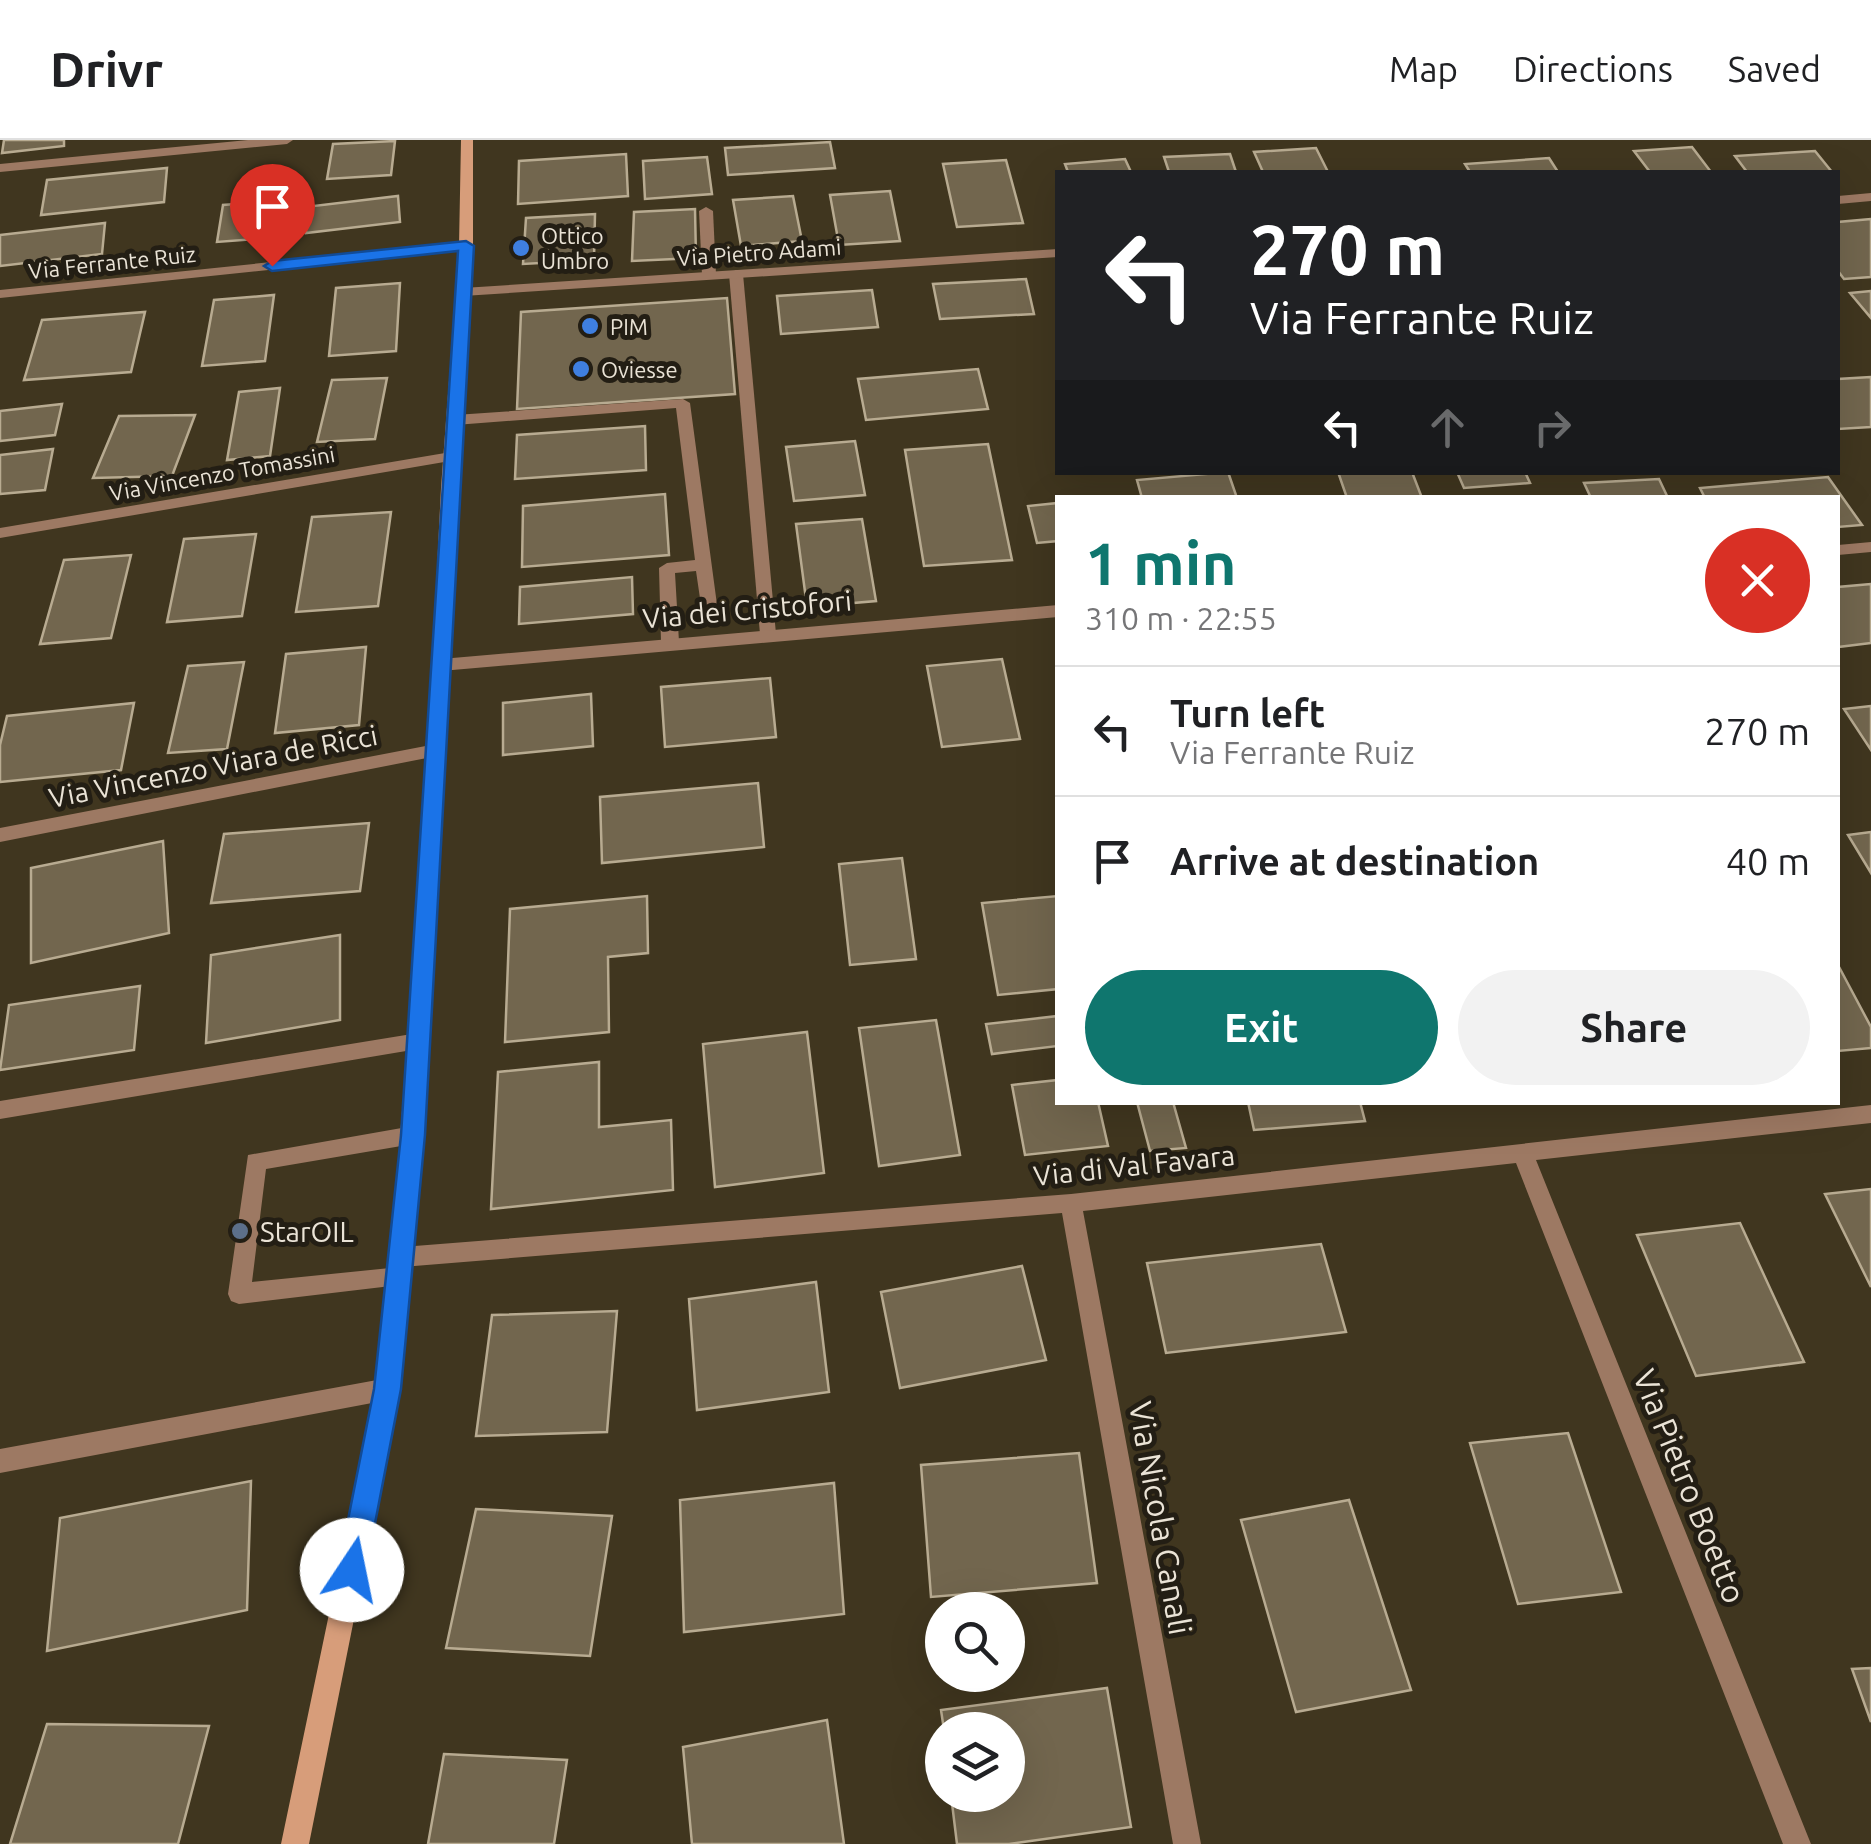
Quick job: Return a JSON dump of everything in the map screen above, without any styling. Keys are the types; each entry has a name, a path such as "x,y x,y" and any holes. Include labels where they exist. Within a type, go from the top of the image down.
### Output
{"main road":[{"path":"294,1844 388,1389 401,1267 413,1135 466,246 468,140"}],"street":[{"path":"0,168 287,140"},
{"path":"1840,200 1871,198"},
{"path":"706,211 708,275"},
{"name":"Via Ferrante Ruiz","path":"0,294 466,246"},
{"name":"Via Pietro Adami","path":"462,292 1055,252"},
{"path":"736,274 768,634"},
{"path":"454,420 683,403 710,612"},
{"name":"Via Vincenzo Tomassini","path":"0,533 452,457"},
{"path":"1840,550 1871,548"},
{"path":"670,642 667,568 702,565"},
{"name":"Via dei Cristofori","path":"441,665 670,642 1055,612"},
{"name":"Via Vincenzo Viara de Ricci","path":"0,835 436,750"},
{"path":"0,1110 418,1041"},
{"name":"Via di Val Favara","path":"413,1135 256,1161 240,1294 401,1267 1071,1204 1871,1114"},
{"name":"Via Pietro Boetto","path":"1522,1152 1798,1844"},
{"name":"Via Nicola Canali","path":"1071,1204 1187,1844"},
{"path":"0,1461 388,1389"}],"building":[{"path":"4,140 64,140 64,146 2,153"},
{"path":"395,141 391,175 327,179 333,144"},
{"path":"830,142 835,168 728,175 725,148"},
{"path":"1692,147 1709,170 1648,170 1634,151"},
{"path":"1316,148 1327,170 1262,170 1254,152"},
{"path":"1815,151 1830,170 1746,170 1735,156"},
{"path":"626,154 628,196 518,204 519,161"},
{"path":"1230,154 1235,170 1168,170 1164,157"},
{"path":"707,157 712,194 645,199 643,161"},
{"path":"1549,158 1557,170 1469,170 1465,164"},
{"path":"1125,159 1130,170 1067,170 1065,164"},
{"path":"1006,160 1023,223 957,227 943,164"},
{"path":"167,168 164,202 41,215 47,180"},
{"path":"890,191 900,241 839,245 830,195"},
{"path":"398,196 400,222 306,233 305,207"},
{"path":"793,196 802,241 741,246 733,200"},
{"path":"289,200 284,237 217,242 223,205"},
{"path":"695,209 696,258 632,261 634,212"},
{"path":"595,214 594,260 523,264 526,218"},
{"path":"1871,219 1871,277 1844,279 1840,274 1840,222"},
{"path":"105,223 102,254 0,266 0,235"},
{"path":"1026,279 1034,314 940,319 933,284"},
{"path":"400,283 396,351 329,356 336,288"},
{"path":"872,290 878,327 781,334 777,296"},
{"path":"1871,291 1871,318 1850,293"},
{"path":"274,295 265,361 202,366 214,300"},
{"path":"727,298 735,394 517,409 521,312"},
{"path":"145,312 131,372 24,380 42,320"},
{"path":"978,369 988,409 866,420 858,379"},
{"path":"1871,377 1871,427 1840,429 1840,379"},
{"path":"387,378 375,439 317,442 332,380"},
{"path":"280,388 270,456 227,460 239,392"},
{"path":"62,404 55,435 0,441 0,411"},
{"path":"195,415 172,476 93,478 119,416"},
{"path":"645,426 646,470 515,479 517,435"},
{"path":"855,441 865,495 794,501 786,447"},
{"path":"988,444 1012,560 924,566 905,450"},
{"path":"53,449 45,490 0,494 0,455"},
{"path":"1229,475 1236,495 1141,495 1137,480"},
{"path":"1339,475 1413,475 1421,495 1346,495"},
{"path":"1458,475 1526,475 1530,483 1464,488"},
{"path":"1828,477 1862,525 1840,527 1840,495 1704,495 1700,488"},
{"path":"1659,479 1667,495 1590,495 1584,483"},
{"path":"665,494 669,555 522,567 523,506"},
{"path":"1055,503 1055,541 1037,543 1028,506"},
{"path":"391,512 378,606 296,612 312,517"},
{"path":"862,519 876,601 807,607 796,524"},
{"path":"256,534 242,616 167,622 184,539"},
{"path":"131,555 111,638 40,644 64,560"},
{"path":"632,577 633,614 519,624 520,587"},
{"path":"1871,584 1871,643 1840,647 1840,587"},
{"path":"366,647 359,725 275,733 286,654"},
{"path":"1002,659 1020,739 942,747 927,666"},
{"path":"244,662 227,749 168,753 188,666"},
{"path":"770,678 776,737 665,747 661,687"},
{"path":"591,694 593,746 503,755 503,703"},
{"path":"134,703 121,770 0,782 0,745 7,716"},
{"path":"1871,706 1871,750 1844,709"},
{"path":"758,783 764,847 602,863 600,797"},
{"path":"369,823 360,891 211,903 224,834"},
{"path":"1871,832 1871,873 1848,835"},
{"path":"163,841 169,933 31,963 31,868"},
{"path":"902,858 916,959 850,965 839,864"},
{"path":"647,896 648,953 608,957 609,1032 505,1042 510,909"},
{"path":"1055,896 1055,989 998,995 982,903"},
{"path":"340,935 340,1020 206,1043 211,955"},
{"path":"1840,969 1871,1027 1871,1048 1840,1051"},
{"path":"140,986 134,1050 0,1070 9,1005"},
{"path":"1055,1016 1055,1046 992,1054 986,1024"},
{"path":"936,1020 960,1155 879,1166 859,1028"},
{"path":"807,1032 824,1173 715,1187 703,1044"},
{"path":"599,1062 599,1127 671,1120 673,1190 491,1209 498,1072"},
{"path":"1055,1080 1055,1105 1099,1105 1108,1146 1025,1155 1012,1085"},
{"path":"1138,1105 1174,1105 1186,1148 1150,1151"},
{"path":"1249,1105 1361,1105 1365,1121 1254,1130"},
{"path":"1871,1189 1871,1287 1825,1194"},
{"path":"1740,1223 1804,1362 1696,1376 1637,1235"},
{"path":"1321,1244 1346,1332 1166,1353 1147,1263"},
{"path":"1022,1266 1046,1360 900,1388 881,1292"},
{"path":"816,1282 829,1392 697,1410 689,1299"},
{"path":"617,1311 607,1432 476,1436 492,1315"},
{"path":"1568,1433 1621,1592 1518,1604 1470,1443"},
{"path":"1079,1453 1097,1583 990,1592 931,1592 921,1465"},
{"path":"251,1481 247,1610 47,1651 60,1518"},
{"path":"834,1483 844,1614 684,1632 680,1500"},
{"path":"1349,1500 1411,1690 1296,1712 1241,1520"},
{"path":"476,1509 612,1516 590,1656 446,1648"},
{"path":"1871,1668 1871,1722 1852,1669"},
{"path":"1107,1688 1131,1827 1009,1844 957,1844 953,1812 1025,1812 1025,1712 941,1710"},
{"path":"827,1720 844,1844 692,1844 683,1747"},
{"path":"47,1724 209,1726 178,1844 10,1844"},
{"path":"444,1754 567,1760 554,1844 428,1844"}],"place":[{"name":"Ottico Umbro","path":"521,248"},
{"name":"PIM","path":"590,326"},
{"name":"Oviesse","path":"581,369"},
{"name":"StarOIL","path":"240,1231"}],"route":[{"path":"272,266 466,246 413,1135 388,1389 352,1570"}]}
